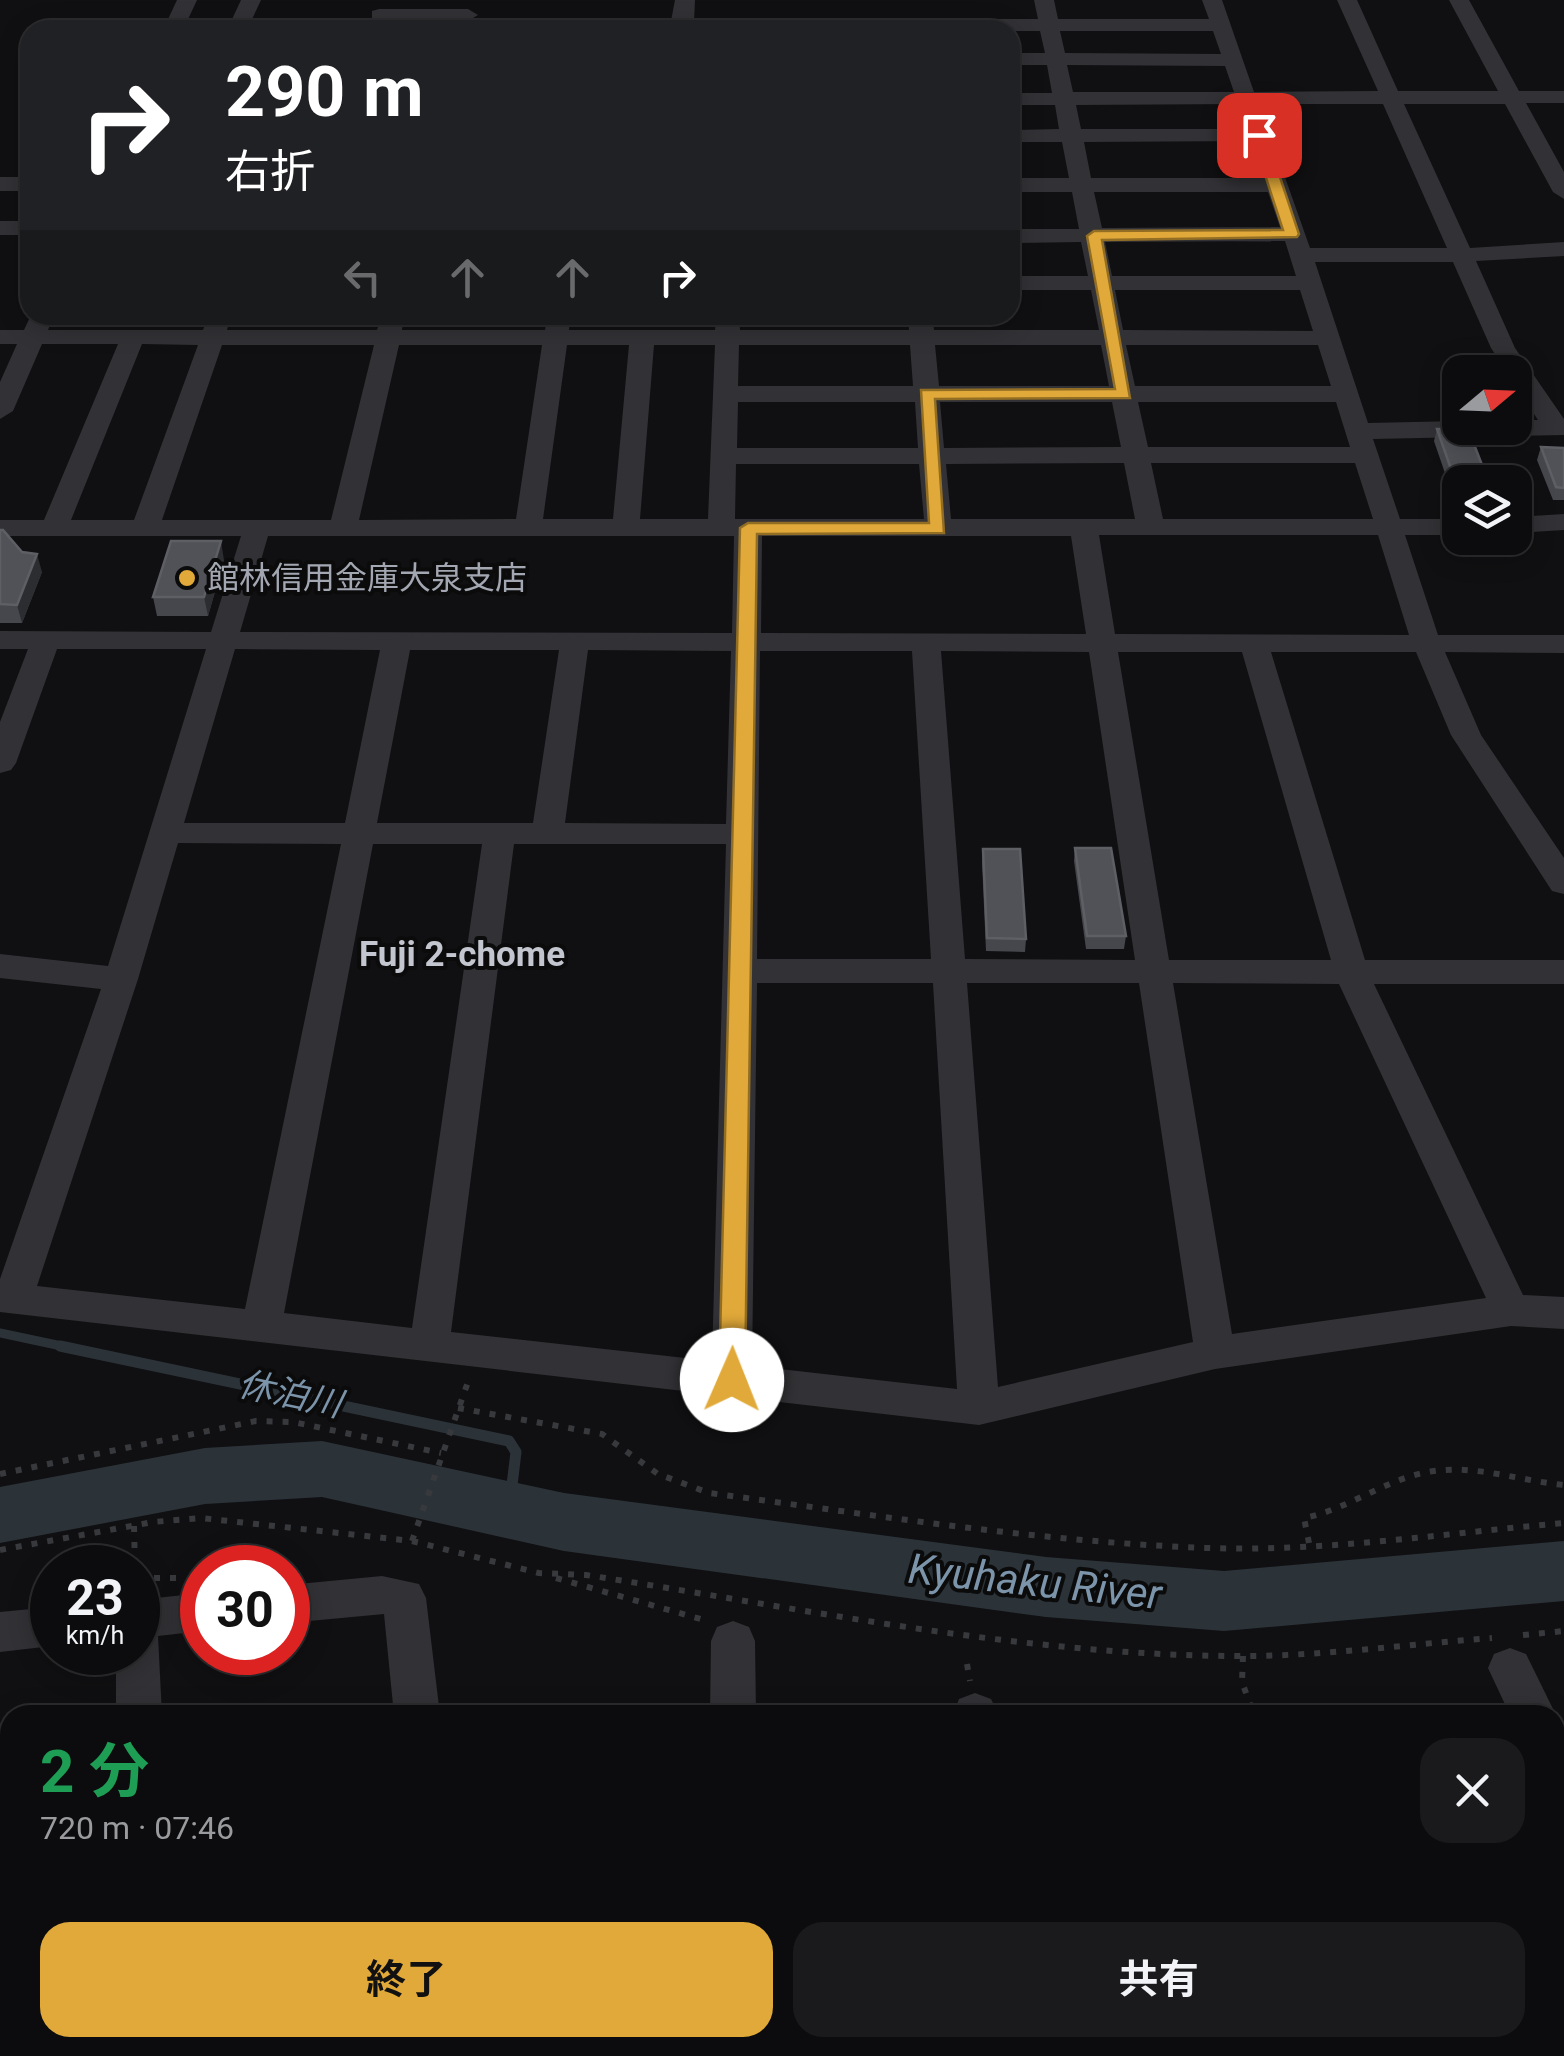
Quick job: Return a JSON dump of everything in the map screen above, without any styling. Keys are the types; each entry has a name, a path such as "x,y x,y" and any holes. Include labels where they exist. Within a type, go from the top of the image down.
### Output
{"street":[{"path":"1044,0 1152,529"},
{"path":"1212,0 1297,245 1426,642 1466,735 1564,883"},
{"path":"1347,0 1502,348 1560,428"},
{"path":"1459,0 1564,192"},
{"path":"378,15 468,15"},
{"path":"1020,25 1221,25"},
{"path":"1020,59 1233,60"},
{"path":"1020,99 1564,97"},
{"path":"1020,136 1259,135"},
{"path":"1020,185 1275,184"},
{"path":"1020,236 1094,236 1461,255 1564,249"},
{"path":"1020,283 1308,283"},
{"path":"0,336 37,326 133,337 217,326 558,326 642,338 728,326 921,326 1113,338 1327,338"},
{"path":"0,411 37,326"},
{"path":"146,528 217,326"},
{"path":"343,528 390,326"},
{"path":"528,528 558,326"},
{"path":"728,326 724,456 746,640 732,1380"},
{"path":"921,326 938,529"},
{"path":"54,528 133,337"},
{"path":"626,528 642,338"},
{"path":"726,394 1346,394"},
{"path":"724,456 1136,455 1560,428"},
{"path":"1532,524 1564,522"},
{"path":"0,528 1442,528"},
{"path":"257,528 121,979 6,1297 979,1408 1215,1352 1511,1310 1564,1312"},
{"path":"1084,529 1215,1352"},
{"path":"0,640 1564,644"},
{"path":"0,763 46,640"},
{"path":"262,1328 397,640"},
{"path":"548,836 575,640"},
{"path":"926,640 979,1408"},
{"path":"1253,641 1352,974 1511,1310"},
{"path":"1530,834 1564,829"},
{"path":"167,834 742,834"},
{"path":"430,1346 499,836"},
{"path":"0,966 121,979"},
{"path":"738,971 1564,972"},
{"path":"310,1602 382,1595 404,1598 416,1705"},
{"path":"0,1632 30,1629"},
{"path":"732,1705 733,1641"},
{"path":"1510,1668 1528,1705"},
{"path":"138,1675 139,1705"}],"path":[{"path":"412,1541 466,1387"},
{"path":"457,1411 579,1427 602,1434 658,1474 709,1493 1040,1538 1210,1548 1310,1544 1564,1523"},
{"path":"0,1474 256,1421 293,1422 440,1457"},
{"path":"1310,1544 1304,1518 1332,1514 1420,1474 1459,1472 1564,1485"},
{"path":"0,1550 134,1525 201,1518 412,1541 554,1576 586,1574 1020,1640 1242,1656 1564,1631"},
{"path":"134,1525 134,1545"},
{"path":"554,1576 567,1584 734,1628 733,1641"},
{"path":"160,1577 171,1577"},
{"path":"1242,1656 1242,1682 1250,1705"}],"building":[{"path":"1443,445 1474,445 1482,465 1450,465"},
{"path":"1541,447 1564,448 1564,488 1556,487"},
{"path":"0,530 22,552 37,554 17,605 0,604"},
{"path":"171,541 221,541 204,597 153,597"},
{"path":"1075,848 1111,848 1126,936 1087,936"},
{"path":"983,849 1020,849 1026,939 987,938"}],"waterway":[{"name":"休泊川","path":"0,1333 71,1348"},
{"name":"休泊川","path":"60,1346 509,1441 516,1452 509,1510"},
{"name":"Kyuhaku River","path":"0,1515 205,1476 322,1469 564,1522 1046,1587 1224,1601 1564,1571"}],"place":[{"name":"館林信用金庫大泉支店","path":"187,578"}],"district":[{"name":"Fuji 2-chome","path":"462,954"}],"route":[{"path":"732,1380 748,528 938,529 927,394 1124,394 1094,236 1292,234 1259,135"}]}
